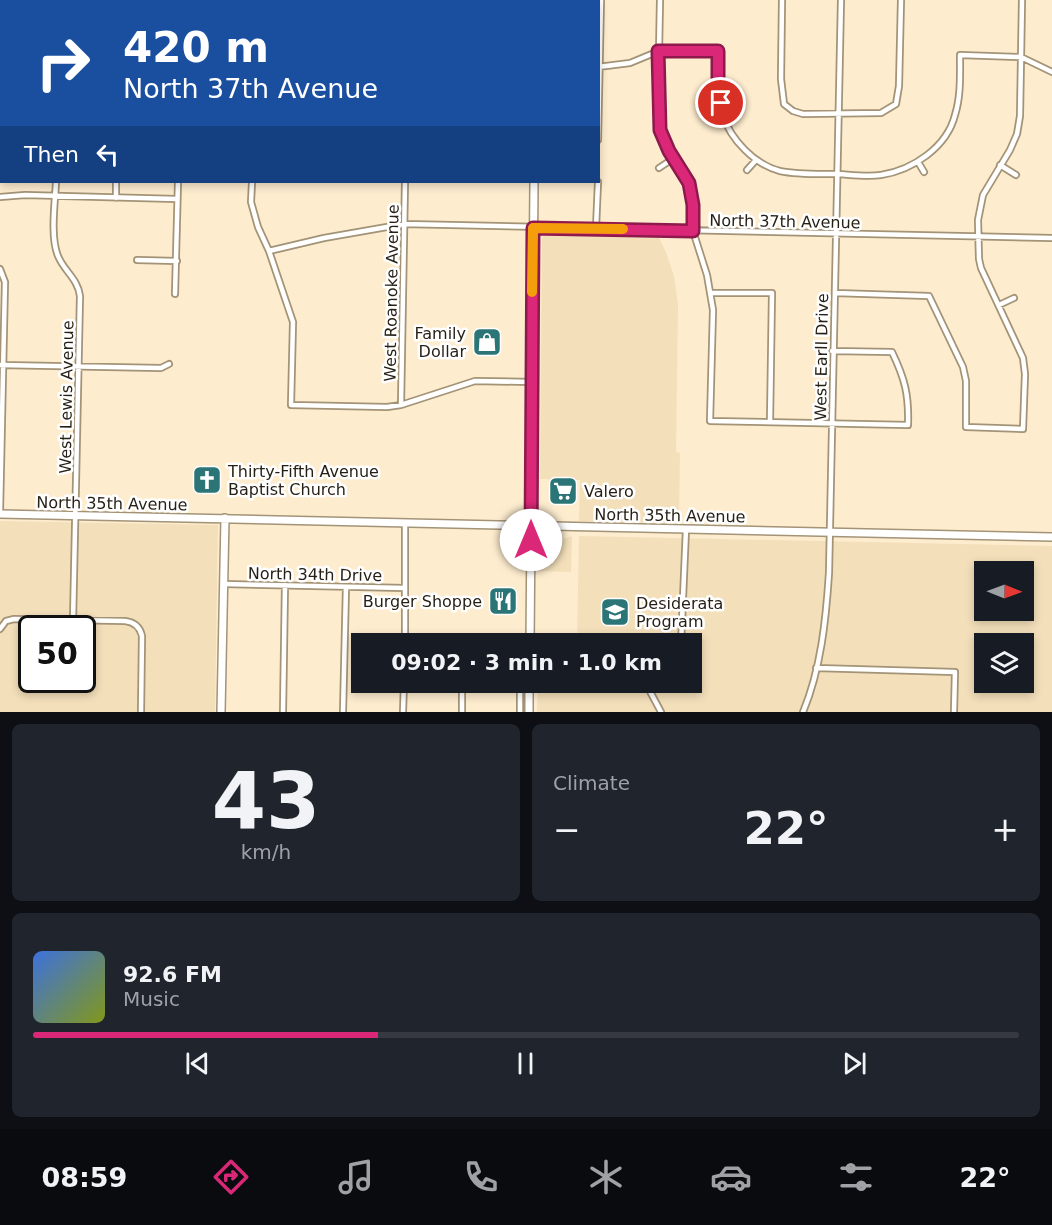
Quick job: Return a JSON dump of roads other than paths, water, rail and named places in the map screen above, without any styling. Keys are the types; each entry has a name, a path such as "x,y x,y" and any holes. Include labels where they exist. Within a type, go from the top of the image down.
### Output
{"main road":[{"path":"530,633 534,183"},
{"name":"North 35th Avenue","path":"0,512 75,516 1052,537"},
{"path":"221,712 225,518"},
{"path":"529,693 529,712"}],"street":[{"path":"600,45 602,0"},
{"path":"660,0 658,51 660,130 689,183 693,205 693,231 703,256 711,293 713,310 710,421 908,425 908,393 903,375 892,352 832,351"},
{"path":"782,0 781,79 784,104 793,111 803,114 881,113 896,104 899,86 901,0"},
{"name":"West Earll Drive","path":"803,712 816,668 826,614 829,573 841,0"},
{"path":"835,293 929,296 963,367 966,381 966,427 1023,429 1025,365 1020,348 981,268 978,237 978,220 983,195 1011,150 1017,134 1020,116 1022,0"},
{"path":"600,67 630,63 658,51 718,51 718,89 723,117 737,141 756,160 777,170 799,174 880,175 904,169 918,162 945,137 955,117 959,96 960,56 1021,57 1052,72"},
{"path":"659,168 674,158"},
{"path":"747,170 756,160"},
{"path":"918,162 924,171"},
{"path":"1000,165 1016,175"},
{"name":"West Lewis Avenue","path":"56,183 55,244 58,256 78,285 79,366 73,615"},
{"path":"116,183 116,198"},
{"path":"175,294 178,183"},
{"path":"252,183 251,202 258,227 269,251 293,322 291,405 387,407 401,405 475,381 531,382"},
{"name":"West Roanoke Avenue","path":"401,405 405,183"},
{"path":"597,183 597,228"},
{"path":"0,196 177,199"},
{"name":"North 37th Avenue","path":"269,251 332,236 404,224 1052,238"},
{"path":"137,260 177,261"},
{"path":"0,269 5,282 1,365 0,512"},
{"path":"711,293 772,293 770,422"},
{"path":"999,305 1014,298"},
{"path":"1,365 161,368 169,364"},
{"path":"405,523 405,633"},
{"path":"681,633 686,529"},
{"name":"North 34th Drive","path":"224,584 405,588"},
{"path":"283,712 285,585"},
{"path":"343,712 346,586"},
{"path":"0,628 6,621 18,620"},
{"path":"96,621 125,621 136,626 142,636 141,712"},
{"path":"816,668 955,672 954,712"},
{"path":"403,712 404,693"},
{"path":"462,693 462,712"},
{"path":"520,693 520,712"},
{"path":"652,693 661,712"}],"place":[{"name":"Family Dollar","path":"487,342"},
{"name":"Thirty-Fifth Avenue Baptist Church","path":"207,480"},
{"name":"Valero","path":"563,491"},
{"name":"Burger Shoppe","path":"503,601"},
{"name":"Desiderata Program","path":"615,612"}]}
